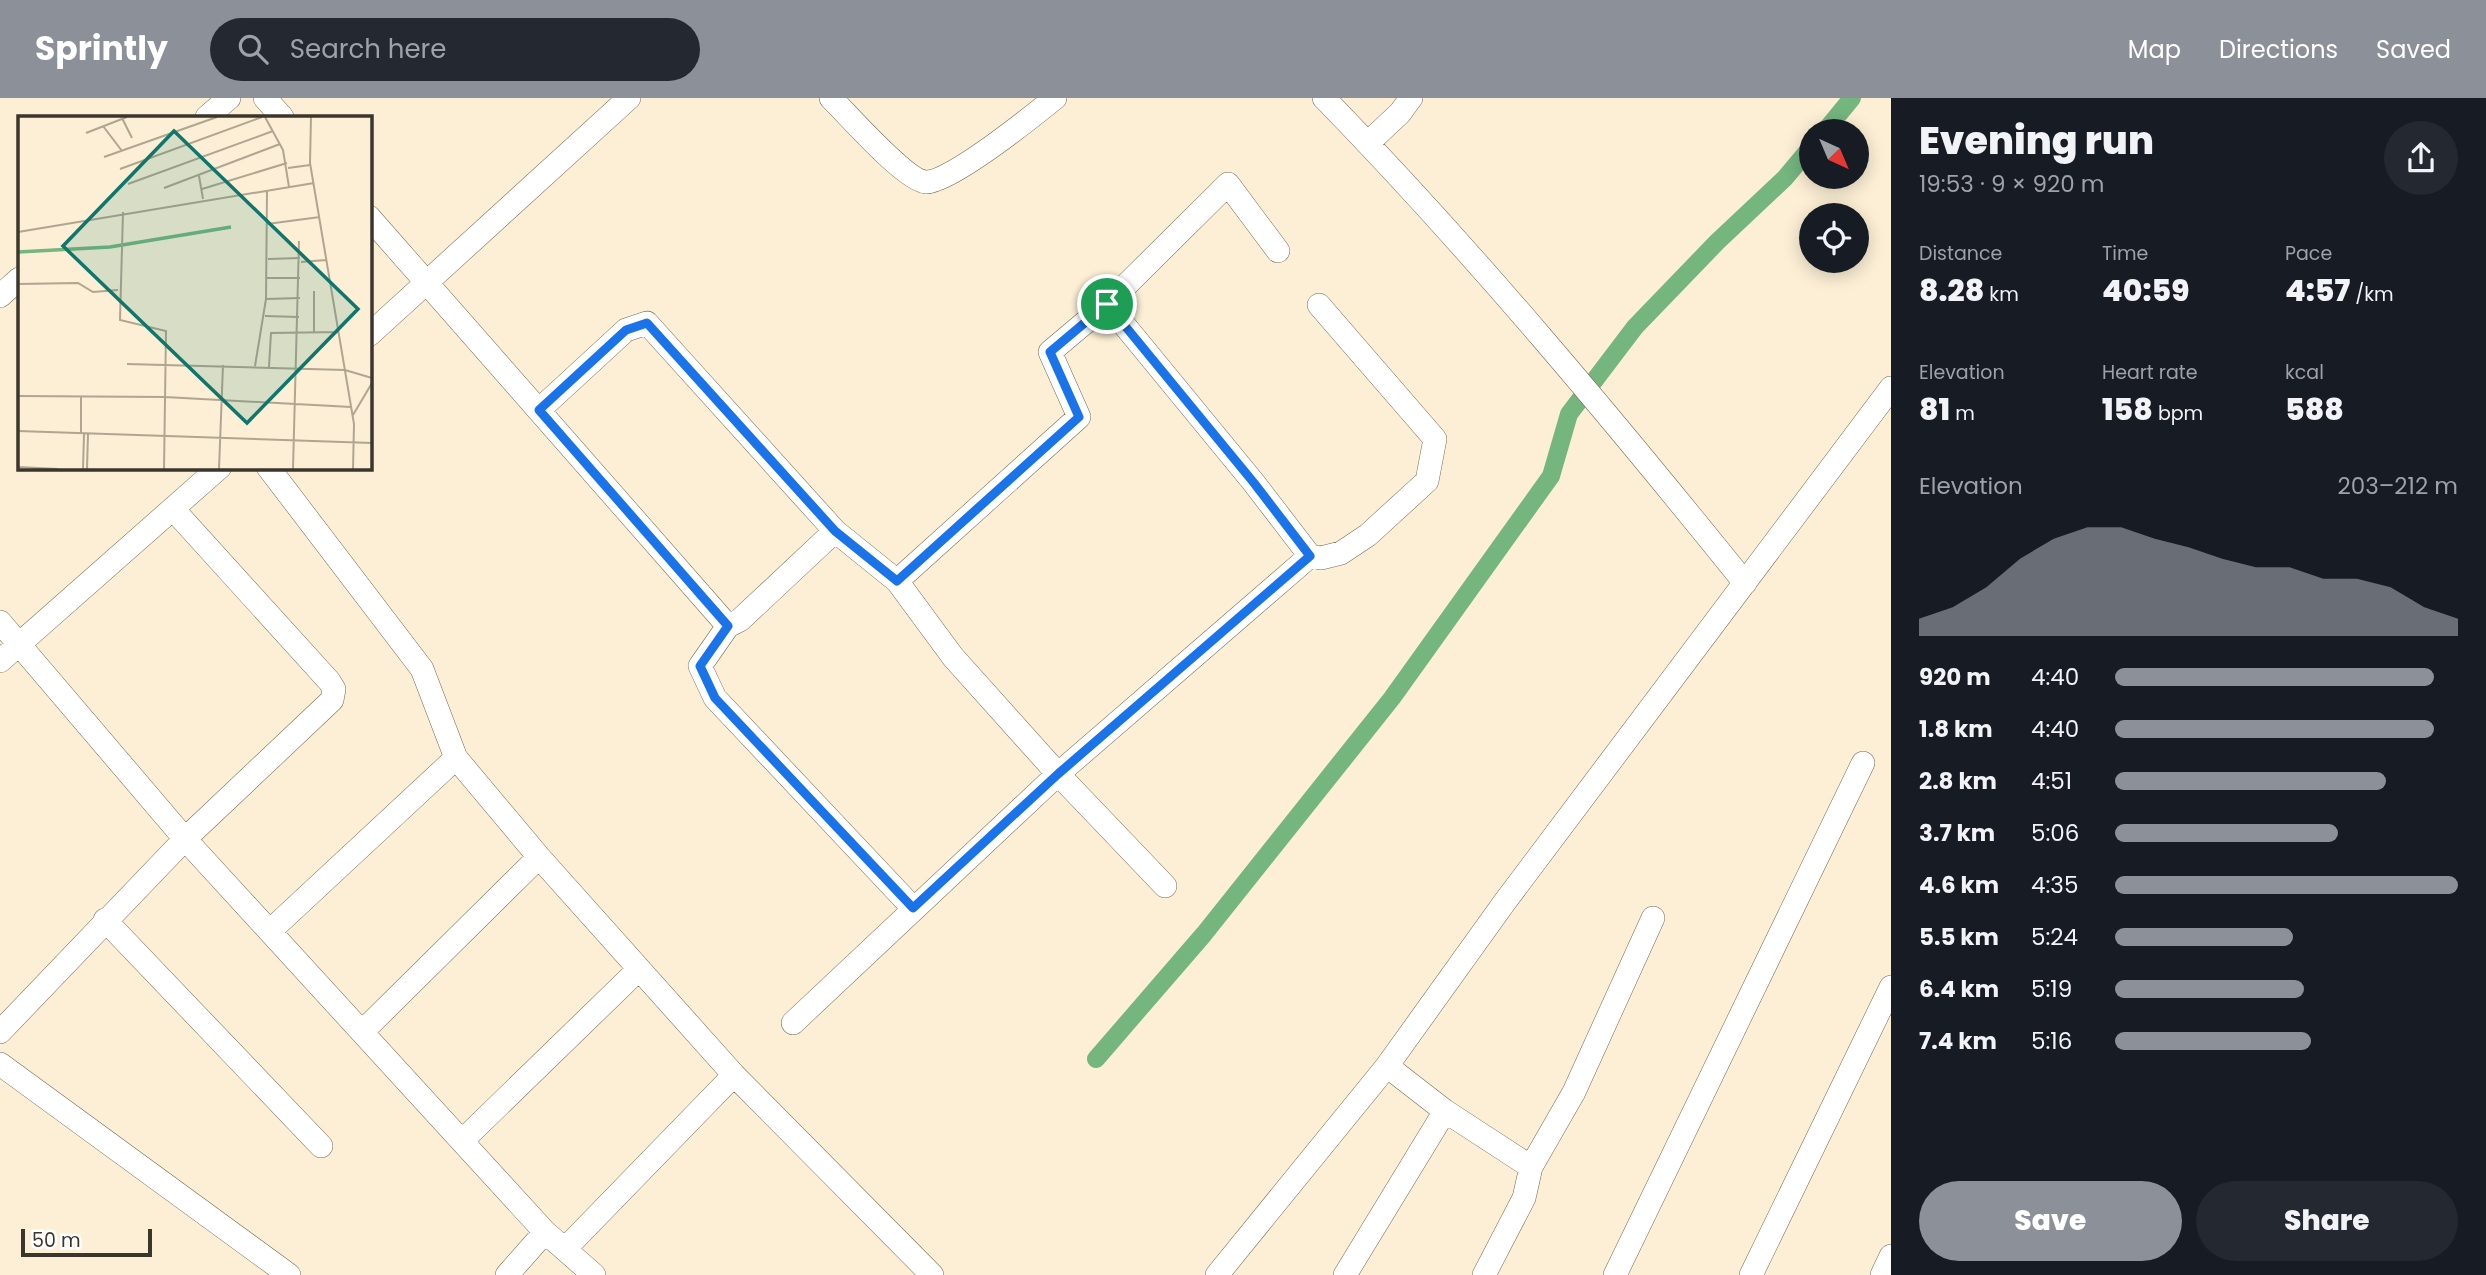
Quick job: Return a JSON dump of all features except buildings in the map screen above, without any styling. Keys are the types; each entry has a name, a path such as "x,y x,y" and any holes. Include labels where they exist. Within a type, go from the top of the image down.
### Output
{"street":[{"path":"207,116 229,98"},
{"path":"265,98 281,116"},
{"path":"371,333 629,98"},
{"path":"831,98 907,175 926,182 946,176 1012,134 1055,98"},
{"path":"1324,98 1368,143 1577,377 1745,583"},
{"path":"1368,143 1400,113 1411,98"},
{"path":"897,581 1079,417 1050,352 1107,304 1228,184 1278,251"},
{"path":"371,218 728,626"},
{"path":"0,296 18,280"},
{"path":"1107,304 1254,483 1310,556 1321,558 1341,553 1368,535 1427,481 1435,439 1319,305"},
{"path":"539,410 626,330 647,323 835,531 897,581 953,657 1058,774 1165,886"},
{"path":"1217,1275 1387,1066 1504,903 1891,388"},
{"path":"0,661 218,469"},
{"path":"270,469 422,669 456,758 539,858 638,970 919,1271"},
{"path":"0,1032 185,839 332,700 334,689 173,509"},
{"path":"835,531 740,620 728,626 700,666 715,698 913,908"},
{"path":"793,1023 1058,774 1310,556"},
{"path":"0,622 185,839 545,1232 594,1275"},
{"path":"270,931 456,758"},
{"path":"1615,1275 1863,763"},
{"path":"362,1032 539,858"},
{"path":"1484,1275 1524,1198 1531,1167 1574,1092 1653,918"},
{"path":"105,920 321,1146"},
{"path":"462,1141 638,970"},
{"path":"1751,1275 1891,987"},
{"path":"0,1064 289,1275"},
{"path":"1387,1066 1445,1111 1531,1167"},
{"path":"565,1249 734,1074"},
{"path":"1345,1275 1445,1111"},
{"path":"507,1275 545,1232"}],"waterway":[{"path":"1835,119 1852,98"},
{"path":"1096,1059 1204,934 1392,698 1551,476 1569,414 1635,327 1799,161"}],"route":[{"path":"1107,304 1254,483 1310,556 1058,774 913,908 715,698 700,666 728,626 539,410 626,330 647,323 835,531 897,581 1079,417 1050,352 1107,304"}]}
